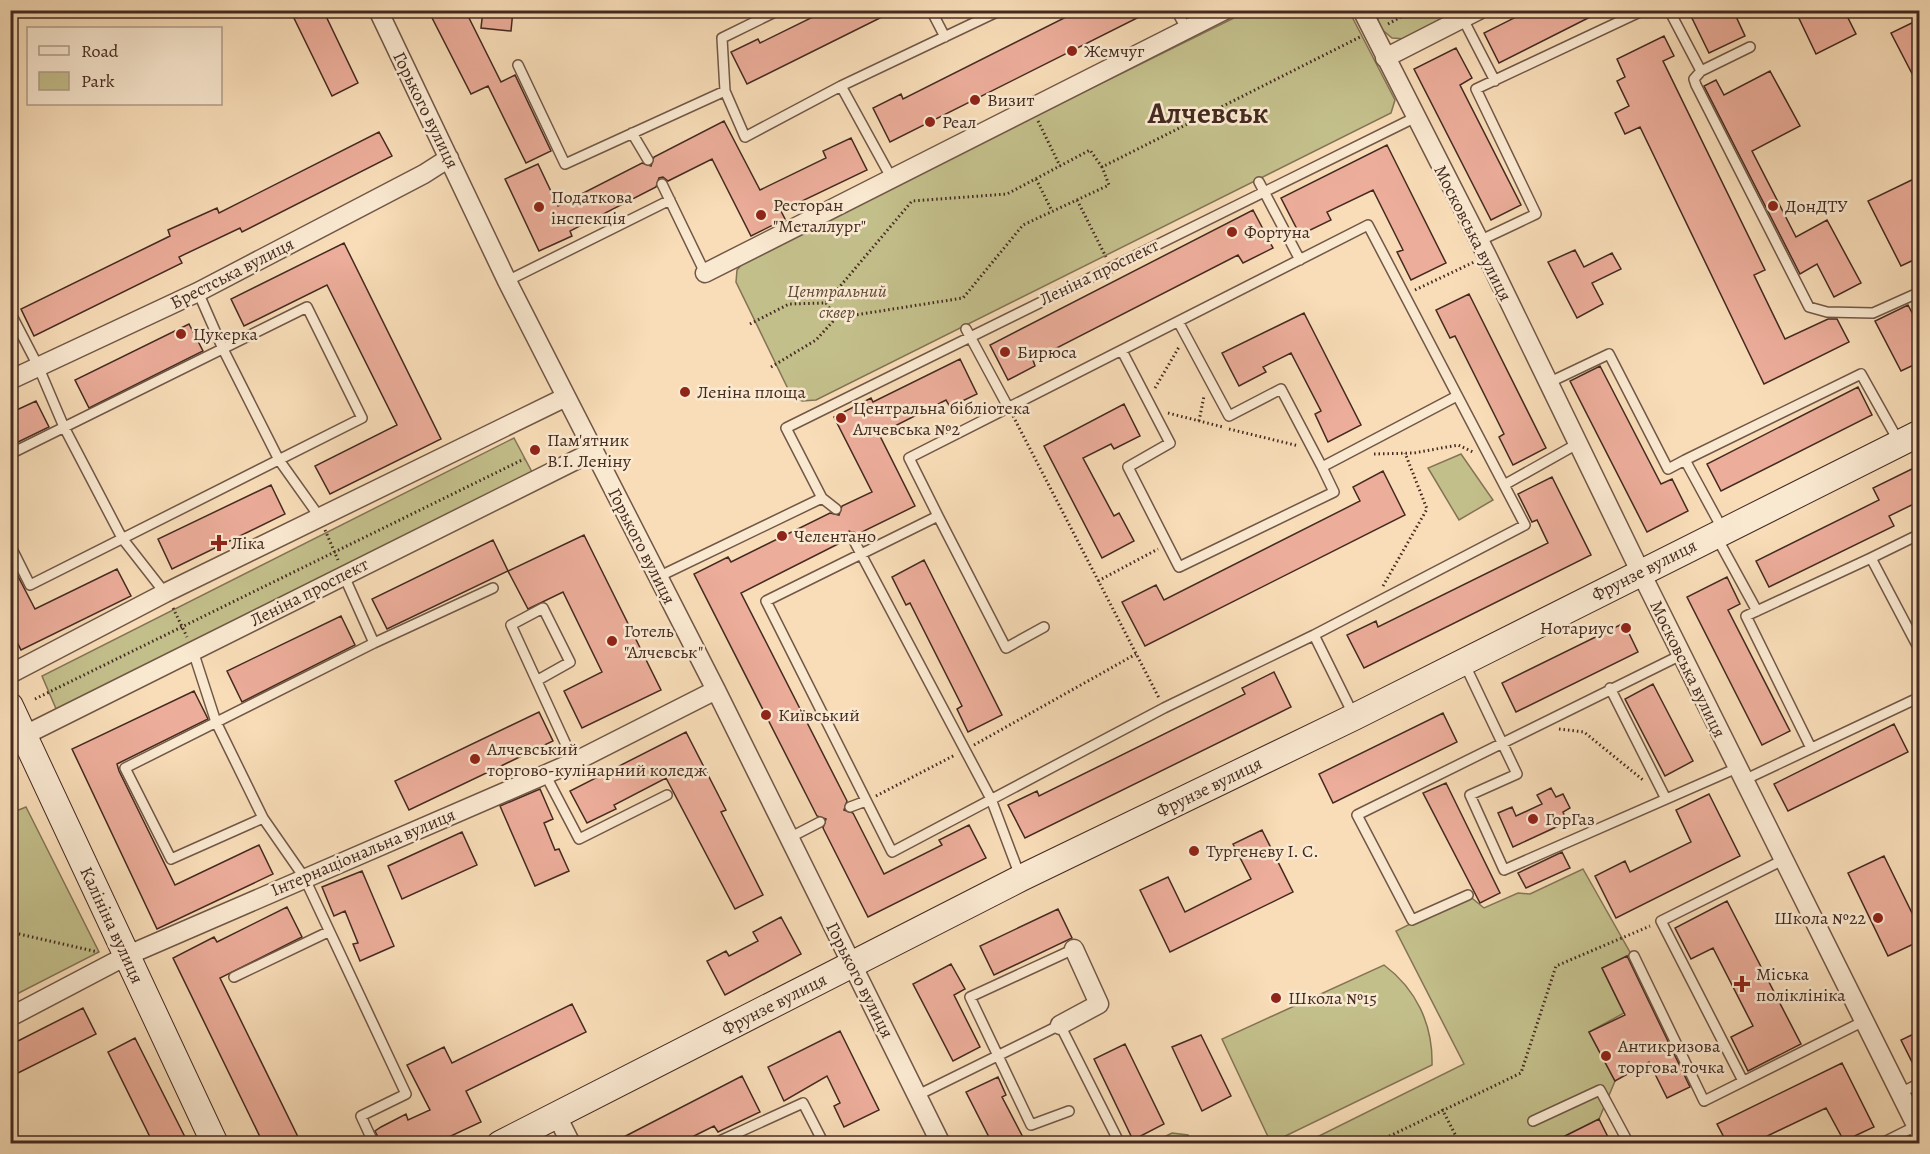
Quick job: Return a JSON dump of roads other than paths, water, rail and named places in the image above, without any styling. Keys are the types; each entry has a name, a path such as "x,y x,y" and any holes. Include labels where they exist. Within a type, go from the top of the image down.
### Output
{"street":[{"name":"Горького вулиця","path":"378,10 507,281 716,690 941,1143"},
{"path":"705,273 1226,10"},
{"name":"Московська вулиця","path":"1362,10 1414,118 1483,249 1640,572 1918,1130"},
{"path":"1385,58 1471,15"},
{"name":"Брестська вулиця","path":"10,380 198,292 424,174 449,158"},
{"path":"10,674 165,593 321,519 566,397"},
{"name":"Фрунзе вулиця","path":"500,1143 1021,878 1354,717 1909,438"},
{"name":"Леніна проспект","path":"25,735 594,451"},
{"name":"Інтернаціональна вулиця","path":"10,1017 114,954 304,877 574,762 716,690"},
{"name":"Калініна вулиця","path":"10,706 25,735 114,954 215,1143"},
{"path":"1060,1025 1099,1004 1074,949"},
{"path":"556,1114 571,1143"}],"lane":[{"path":"779,10 722,38 725,91 745,137 841,86 1001,10"},
{"path":"931,10 945,37"},
{"path":"1176,10 1187,30"},
{"path":"1483,249 1536,213 1476,89 1644,10"},
{"path":"1669,10 1701,71"},
{"path":"1471,15 1495,81"},
{"path":"1750,47 1701,71 1694,79 1809,307 1827,312 1873,313 1920,292"},
{"path":"518,65 565,164 725,91"},
{"path":"841,86 892,179"},
{"name":"Леніна проспект","path":"822,498 786,428 968,333 1111,266 1262,186 1414,118"},
{"path":"632,133 648,160"},
{"path":"662,184 705,273"},
{"path":"1262,186 1300,260"},
{"path":"507,281 670,200"},
{"path":"938,516 766,601 892,852 1164,708 1314,635 1525,525 1368,225 1179,323 909,458 1006,648 1044,627"},
{"path":"198,292 223,349 279,460 321,519"},
{"path":"10,454 307,307 362,418 30,585 10,545"},
{"path":"10,312 38,366 64,427 123,538 165,593"},
{"path":"1122,351 1170,443 1128,466 1179,567 1334,492 1281,389 1229,416 1179,323"},
{"path":"968,333 1008,407"},
{"path":"1548,383 1609,354 1668,469 1861,374 1909,438"},
{"path":"1322,466 1457,396"},
{"path":"1504,485 1577,444"},
{"path":"1685,460 1757,611"},
{"path":"658,577 822,498 836,509"},
{"path":"1811,748 1746,616 1920,534"},
{"path":"852,537 991,799 1021,878"},
{"path":"1871,558 1920,651"},
{"path":"344,576 374,643"},
{"path":"263,818 171,859 125,768 374,643 493,588"},
{"path":"538,680 570,662 543,608 511,625 574,762"},
{"path":"1314,635 1354,717"},
{"path":"193,651 216,722 263,818 304,877 406,1094 361,1116 374,1143"},
{"path":"1468,895 1412,920 1357,815 1533,726 1681,655"},
{"path":"1464,661 1517,774 1470,795 1504,870 1666,799 1811,748 1920,697"},
{"path":"1610,688 1666,799"},
{"path":"545,774 579,838 667,795"},
{"path":"850,807 866,801"},
{"path":"789,838 820,822"},
{"path":"1743,1081 1661,921 1783,860"},
{"path":"234,977 328,932"},
{"path":"1069,1111 1031,1125 970,997 1074,949"},
{"path":"1634,956 1704,1101 1864,1022"},
{"path":"918,1095 1060,1025 1120,1143"},
{"path":"1900,1093 1920,1083"},
{"path":"1533,1121 1600,1090 1629,1143"},
{"path":"713,1143 803,1103 824,1143"},
{"path":"1880,1143 1918,1130"}],"place":[{"name":"Жемчуг","path":"1072,51"},
{"name":"Визит","path":"975,100"},
{"name":"Реал","path":"930,122"},
{"name":"ДонДТУ","path":"1773,206"},
{"name":"Податкова інспекція","path":"539,207"},
{"name":"Ресторан \"Металлург\"","path":"761,215"},
{"name":"Фортуна","path":"1232,232"},
{"name":"Цукерка","path":"181,334"},
{"name":"Бирюса","path":"1005,352"},
{"name":"Леніна площа","path":"685,392"},
{"name":"Центральна бібліотека Алчевська №2","path":"841,418"},
{"name":"Пам'ятник В.I. Ленiну","path":"535,450"},
{"name":"Челентано","path":"782,536"},
{"name":"Ліка","path":"219,543"},
{"name":"Нотариус","path":"1626,628"},
{"name":"Готель \"Алчевськ\"","path":"612,641"},
{"name":"Київський","path":"766,715"},
{"name":"Алчевський торгово-кулінарний коледж","path":"475,759"},
{"name":"ГорГаз","path":"1533,819"},
{"name":"Тургенєву І. С.","path":"1194,851"},
{"name":"Школа №22","path":"1878,918"},
{"name":"Міська поліклініка","path":"1742,984"},
{"name":"Школа №15","path":"1276,998"},
{"name":"Антикризова торгова точка","path":"1606,1056"}],"district":[{"name":"Алчевськ","path":"1208,113"}],"park label":[{"name":"Центральний сквер","path":"837,301"}]}
